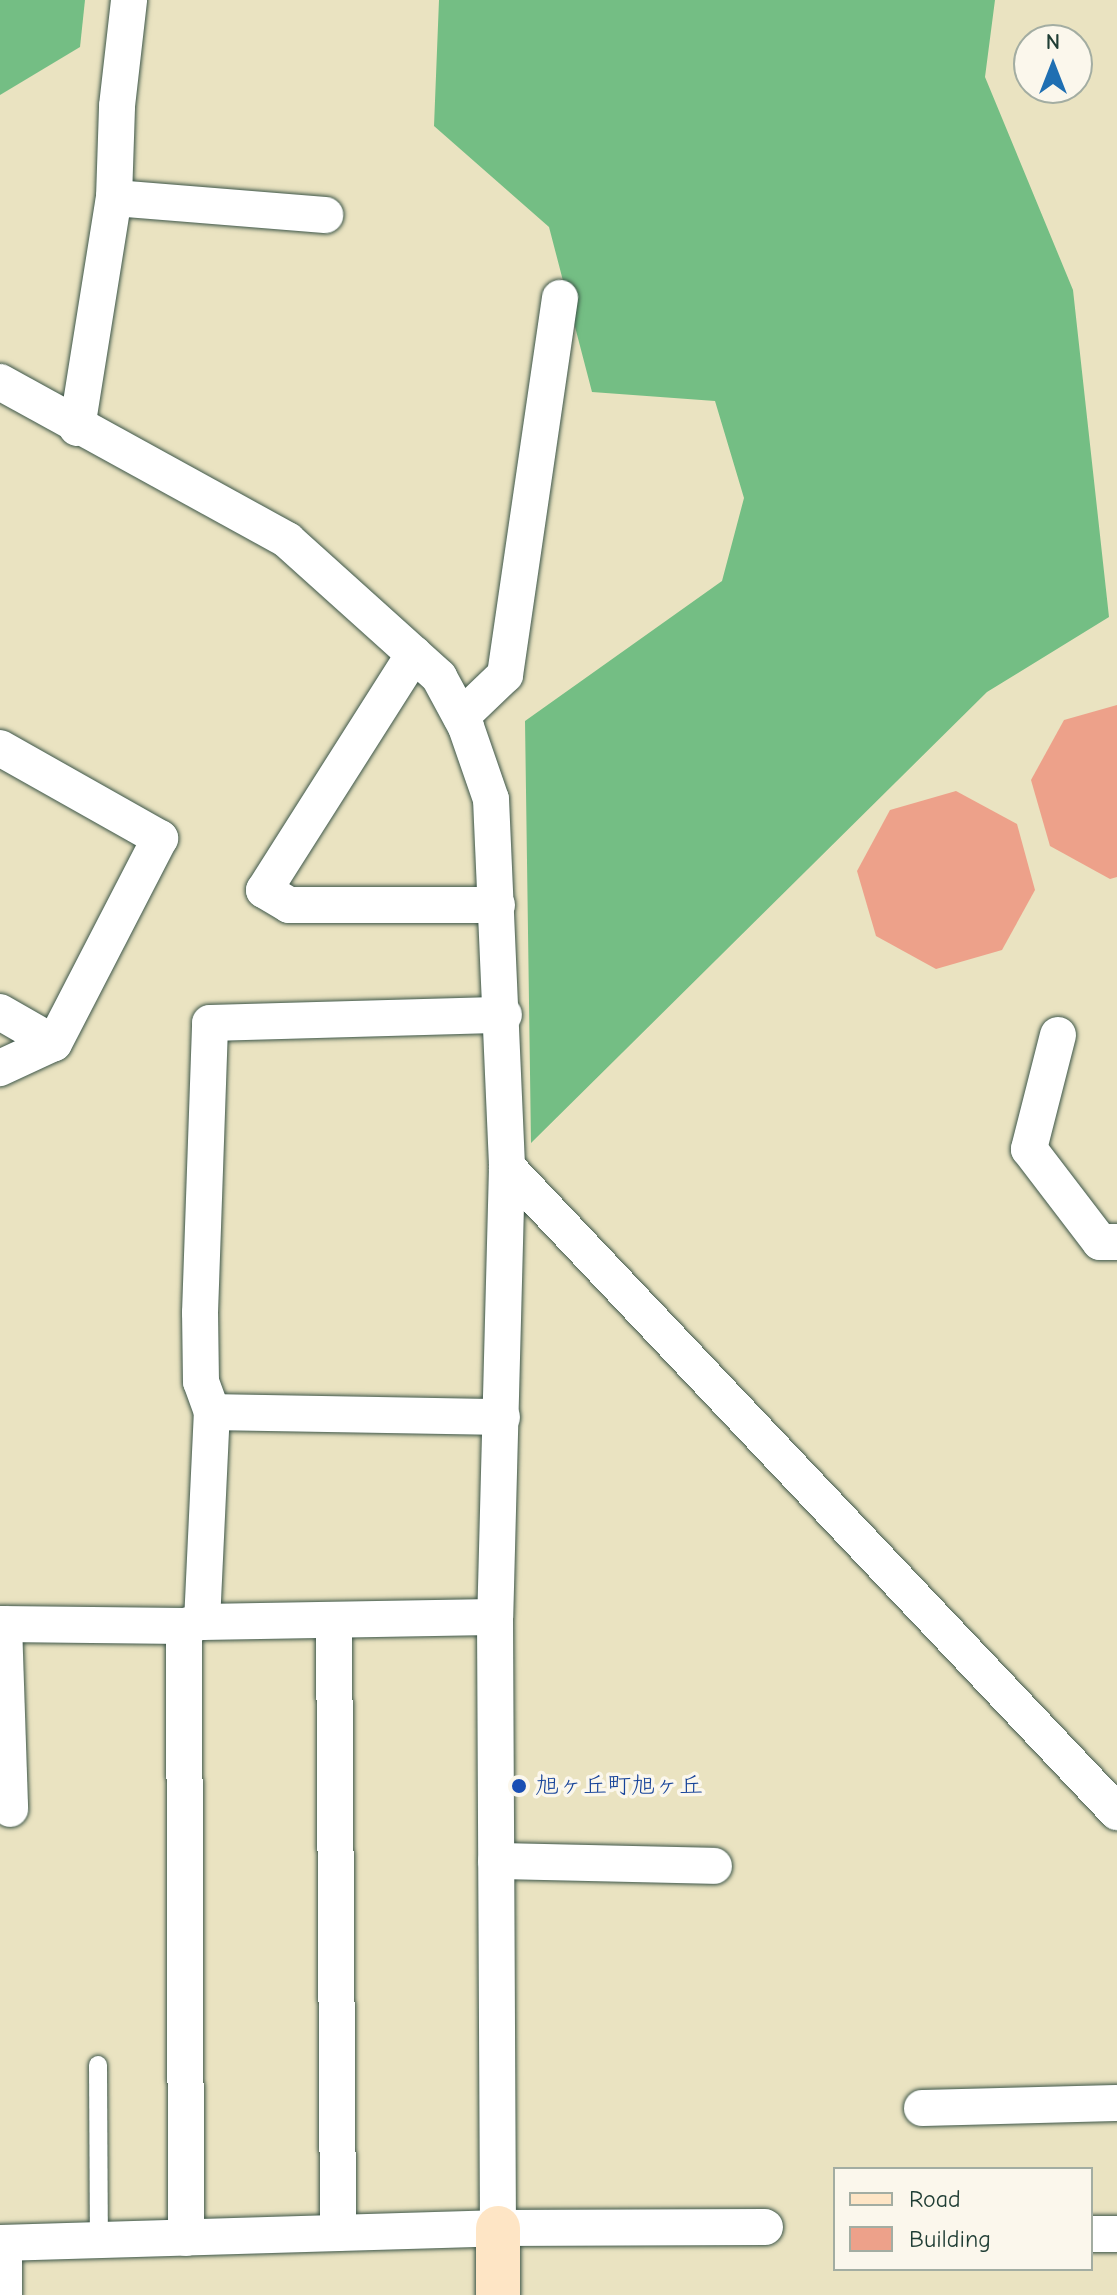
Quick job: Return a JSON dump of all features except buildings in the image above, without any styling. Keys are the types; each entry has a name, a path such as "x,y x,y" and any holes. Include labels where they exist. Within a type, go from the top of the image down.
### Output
{"street":[{"path":"77,428 114,198 117,106 129,0"},
{"path":"114,198 325,215"},
{"path":"461,717 505,675 560,298"},
{"path":"0,382 77,428 287,540 439,677 461,717 491,799 504,1015 507,1167 495,1617 498,2295"},
{"path":"414,654 264,890 289,905 497,905"},
{"path":"0,748 160,838 54,1043 0,1068"},
{"path":"0,1012 54,1043"},
{"path":"186,2238 193,1624 212,1412 201,1382 200,1313 210,1023 504,1015"},
{"path":"1058,1035 1029,1149 1100,1242 1117,1242"},
{"path":"507,1167 1117,1812"},
{"path":"212,1412 502,1417"},
{"path":"10,1809 2,1624 334,1623 495,1617"},
{"path":"334,1623 338,2233"},
{"path":"496,1861 714,1866"},
{"path":"922,2108 1117,2103"},
{"path":"4,2295 2,2243 498,2228 765,2227"},
{"path":"1093,2234 1117,2234"}],"lane":[{"path":"98,2065 99,2240"}],"green space":[{"path":"0,0 85,0 80,47 0,95"},
{"path":"439,0 995,0 985,77 1073,290 1109,617 987,692 531,1143 525,721 722,581 744,498 715,401 592,392 549,227 434,126"}],"place":[{"name":"旭ヶ丘町旭ヶ丘","path":"519,1786"}]}
